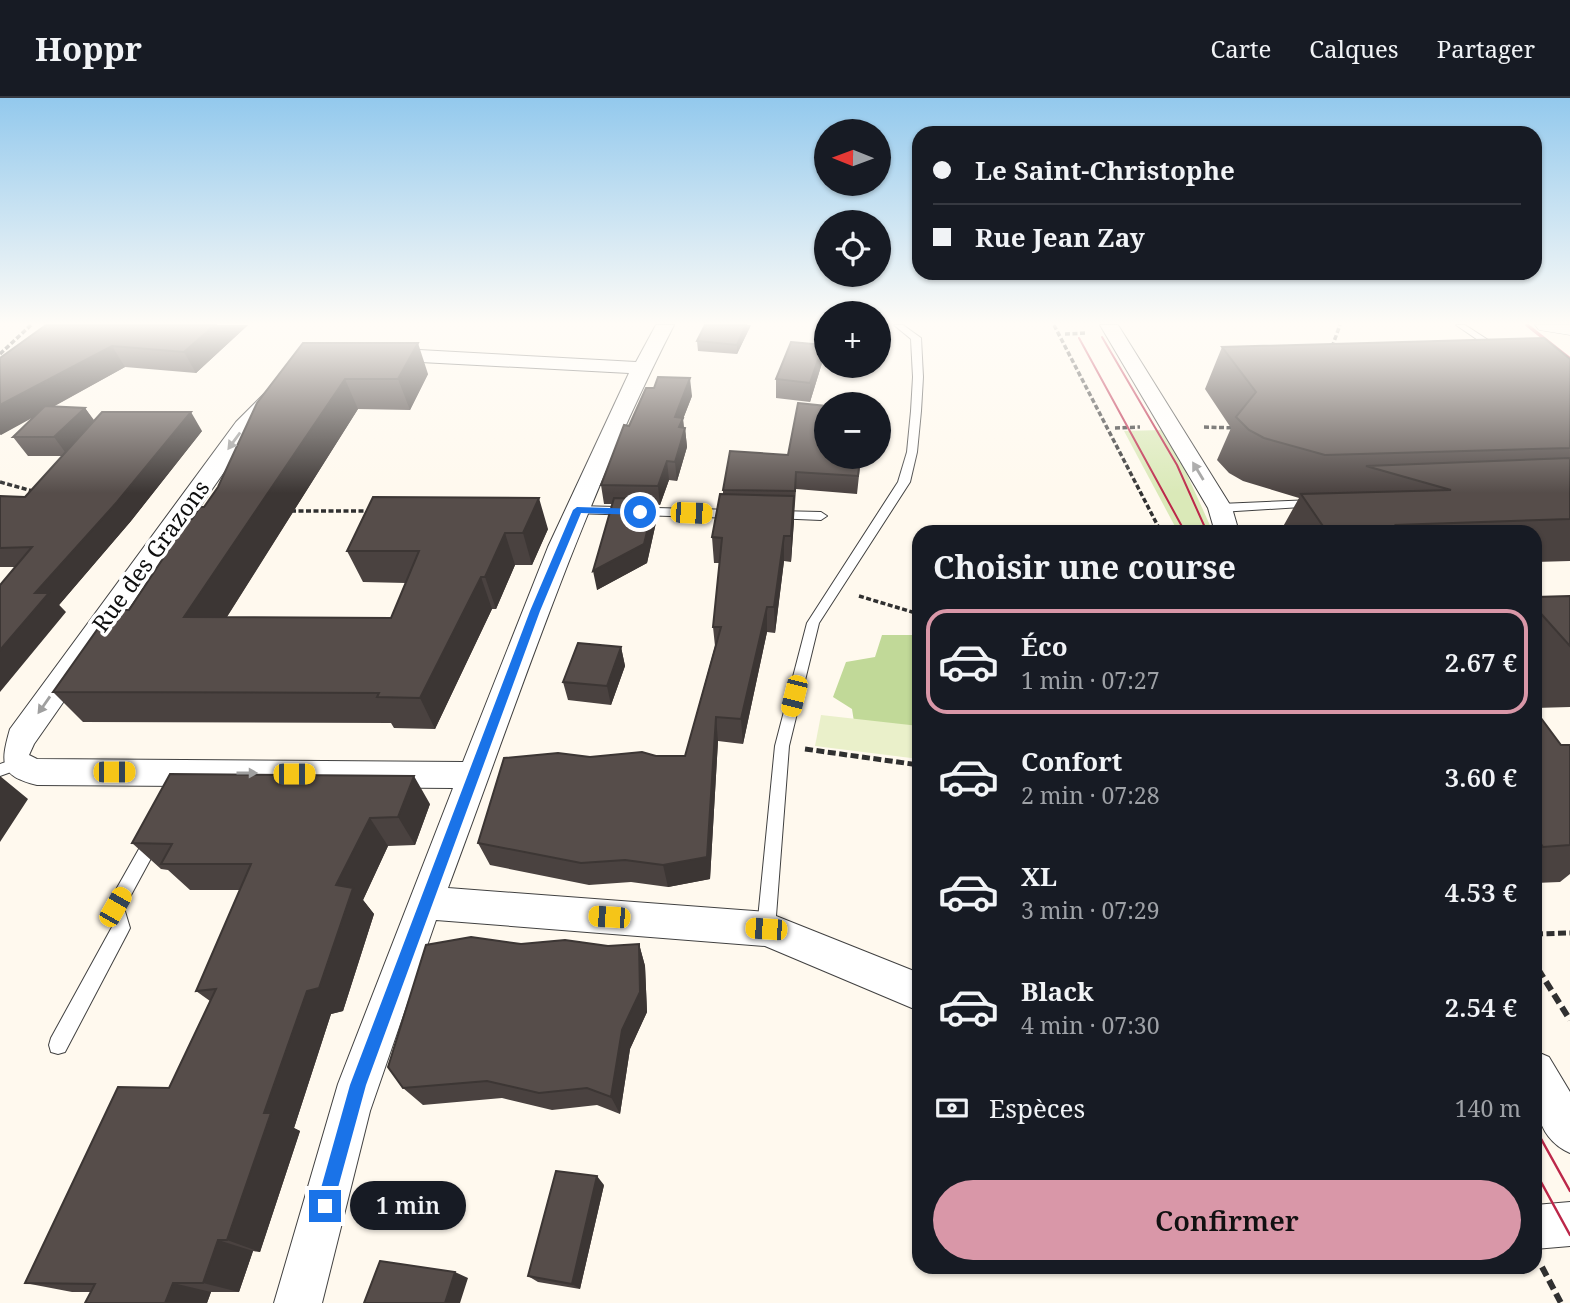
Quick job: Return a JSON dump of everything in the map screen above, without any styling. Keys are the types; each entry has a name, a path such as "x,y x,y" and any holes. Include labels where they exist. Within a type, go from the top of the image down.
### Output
{"street":[{"name":"Rue des Grazons","path":"287,381 244,427 158,545 20,738 8,767 37,772 185,784 474,775"},
{"path":"298,1303 358,1085 535,611 635,381"},
{"path":"1143,381 1220,508 1225,525"},
{"path":"426,903 766,929 912,989"},
{"path":"1542,1083 1570,1132"},
{"path":"1542,1242 1570,1224"}],"lane":[{"path":"766,929 782,746 813,623 904,482 912,452 918,381"},
{"path":"1220,508 1326,504"},
{"path":"577,510 752,514"},
{"path":"766,515 821,516"},
{"path":"58,1045 121,928 115,907 166,818"}],"path":[{"path":"1083,381 1157,525"},
{"path":"1192,426 1245,428"},
{"path":"0,482 40,493"},
{"path":"290,511 370,511"},
{"path":"835,589 912,612"},
{"path":"782,746 912,764"},
{"path":"1542,934 1570,933"},
{"path":"1542,975 1570,1020"},
{"path":"1542,1257 1561,1303"}],"green space":[{"path":"1162,430 1185,470 1210,525 1174,525 1124,431"},
{"path":"882,635 912,635 912,749 855,728 852,709 833,697 846,662 875,657"},
{"path":"821,715 912,725 912,758 815,746"}],"building":[{"path":"0,381 45,381 0,405"},
{"path":"274,381 343,381 184,617 391,618 419,551 347,551 373,497 539,498 523,533 505,533 485,577 481,577 420,698 377,697 379,693 53,692 111,610 129,610 189,519 192,519 200,507 204,507 218,487 257,403"},
{"path":"656,381 689,381 675,417 683,418 679,427 685,428 675,462 667,461 658,486 601,485 624,425 629,426 646,388 654,388"},
{"path":"1248,381 1570,381 1570,448 1325,455 1264,438 1249,430 1236,417 1256,392"},
{"path":"798,403 814,405 814,469 859,469 858,476 796,472 795,491 723,490 730,451 788,455"},
{"path":"45,406 85,408 54,437 13,437"},
{"path":"102,412 191,412 117,502 35,593 49,593 0,650 0,585 32,547 0,548 0,496 25,497"},
{"path":"1570,458 1570,519 1322,525 1301,494 1451,490 1366,466"},
{"path":"720,494 794,496 791,536 784,536 774,607 767,607 741,719 716,717 707,857 663,865 625,860 581,863 478,843 504,758 558,753 590,757 642,752 656,756 685,756 721,627 713,627 722,538 712,537"},
{"path":"614,498 655,499 644,544 593,571"},
{"path":"1570,596 1570,646 1542,615 1542,597"},
{"path":"578,643 621,647 607,686 563,682"},
{"path":"1542,719 1561,745 1570,745 1570,845 1543,847"},
{"path":"170,774 414,776 398,817 370,818 336,885 353,888 319,988 307,991 264,1113 271,1113 227,1240 218,1240 203,1283 173,1283 165,1303 85,1303 95,1284 25,1283 118,1087 169,1088 216,989 196,991 251,864 161,864 172,844 132,843"},
{"path":"471,937 521,944 565,940 608,946 639,944 640,992 622,1030 611,1097 587,1088 539,1093 487,1081 403,1088 388,1067 426,945"},
{"path":"556,1171 597,1176 572,1284 528,1276"},
{"path":"380,1261 455,1272 445,1303 364,1303"}],"tram line":[{"path":"1103,381 1181,525"},
{"path":"1128,381 1177,465 1204,525"},
{"path":"1542,1141 1570,1191"},
{"path":"1542,1184 1570,1235"}],"route":[{"path":"325,1206 358,1085 535,611 577,510 640,512"}]}
